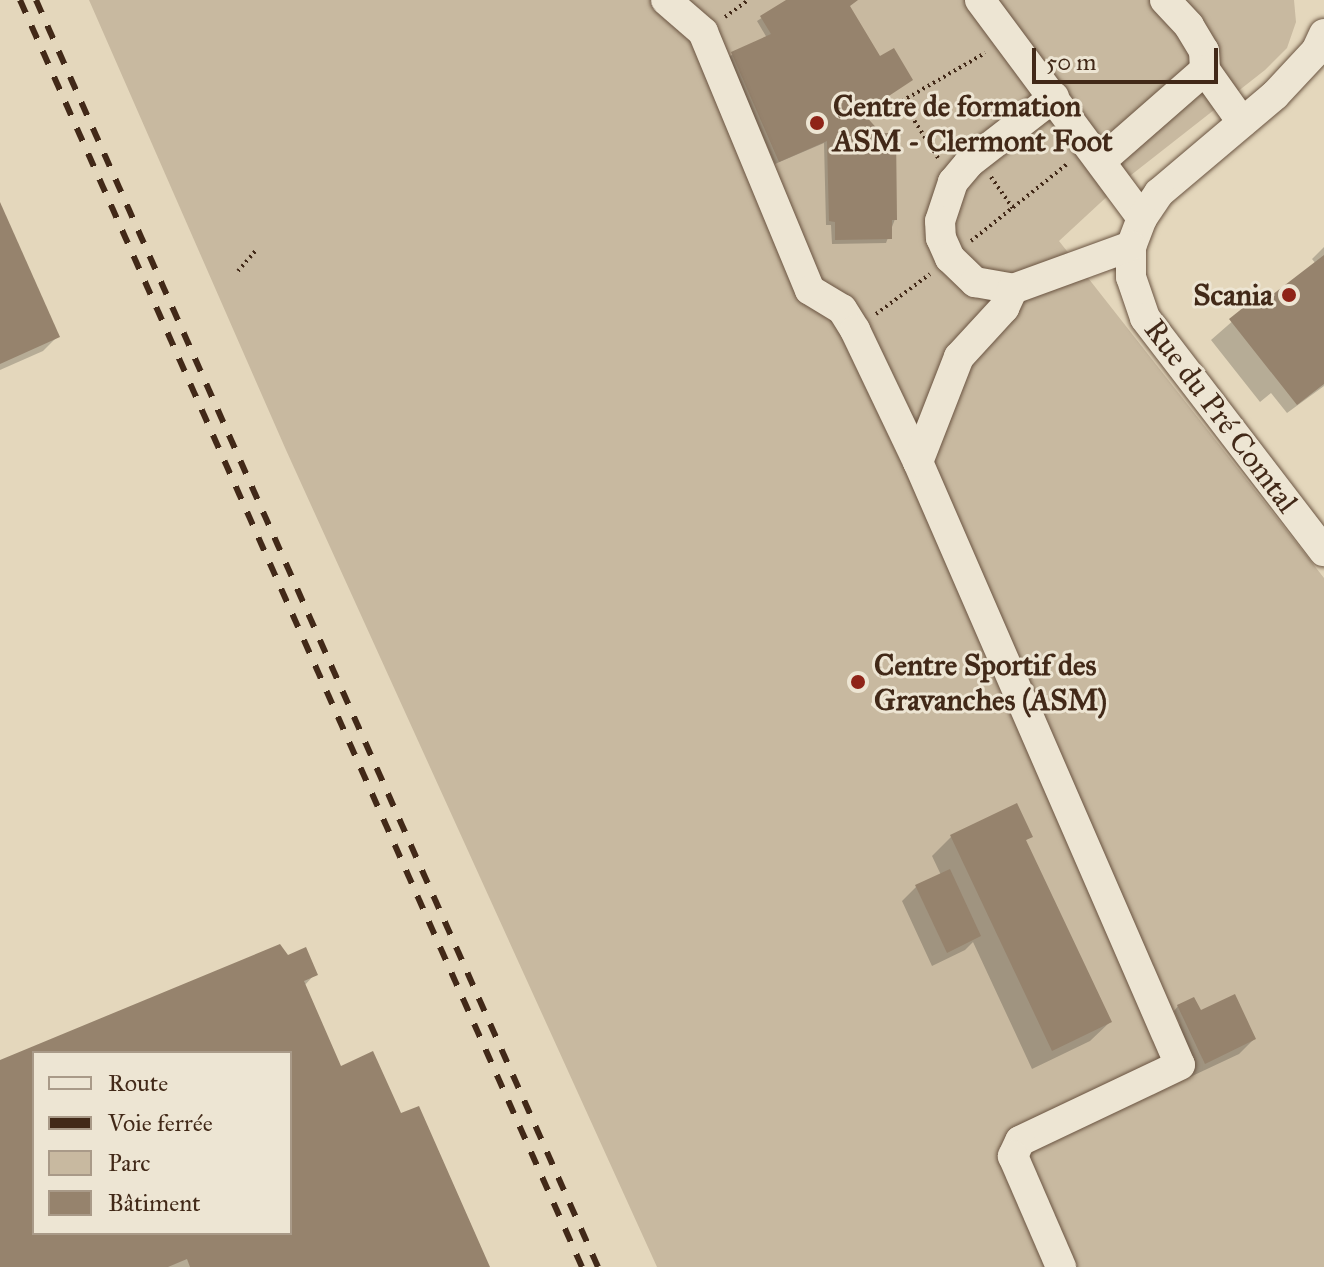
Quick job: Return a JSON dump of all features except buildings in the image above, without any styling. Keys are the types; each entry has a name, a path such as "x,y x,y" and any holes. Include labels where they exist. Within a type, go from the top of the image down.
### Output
{"street":[{"path":"666,0 703,32 810,290 842,309 848,317 918,462 1180,1065 1020,1141 1013,1156 1061,1267"},
{"path":"980,0 1101,161 1136,232"},
{"path":"1165,0 1189,26 1204,51 1205,70 1242,122"},
{"path":"1054,97 969,163 953,182 940,221 941,238 950,258 975,282 1013,289 1136,232 1159,193 1275,95 1316,51 1324,34"},
{"path":"1101,161 1205,70"},
{"path":"1275,95 1324,70"},
{"name":"Rue du Pré Comtal","path":"1136,232 1131,277 1145,318 1324,551"},
{"path":"918,462 959,357 1004,308 1013,289"}],"path":[{"path":"953,182 902,101 1011,39"},
{"path":"982,165 1013,208"},
{"path":"238,271 257,249"}],"green space":[{"name":"Centre Sportif des Gravanches (ASM)","path":"89,0 1294,0 1296,22 1287,48 1265,70 1126,179 1059,241 1324,578 1324,1267 657,1267 286,450"}],"railway":[{"path":"20,0 582,1267"},
{"path":"36,0 598,1267"}],"place":[{"name":"Centre de formation ASM - Clermont Foot","path":"817,123"},
{"name":"Scania","path":"1289,295"},
{"name":"Centre Sportif des Gravanches (ASM)","path":"858,682"}]}
